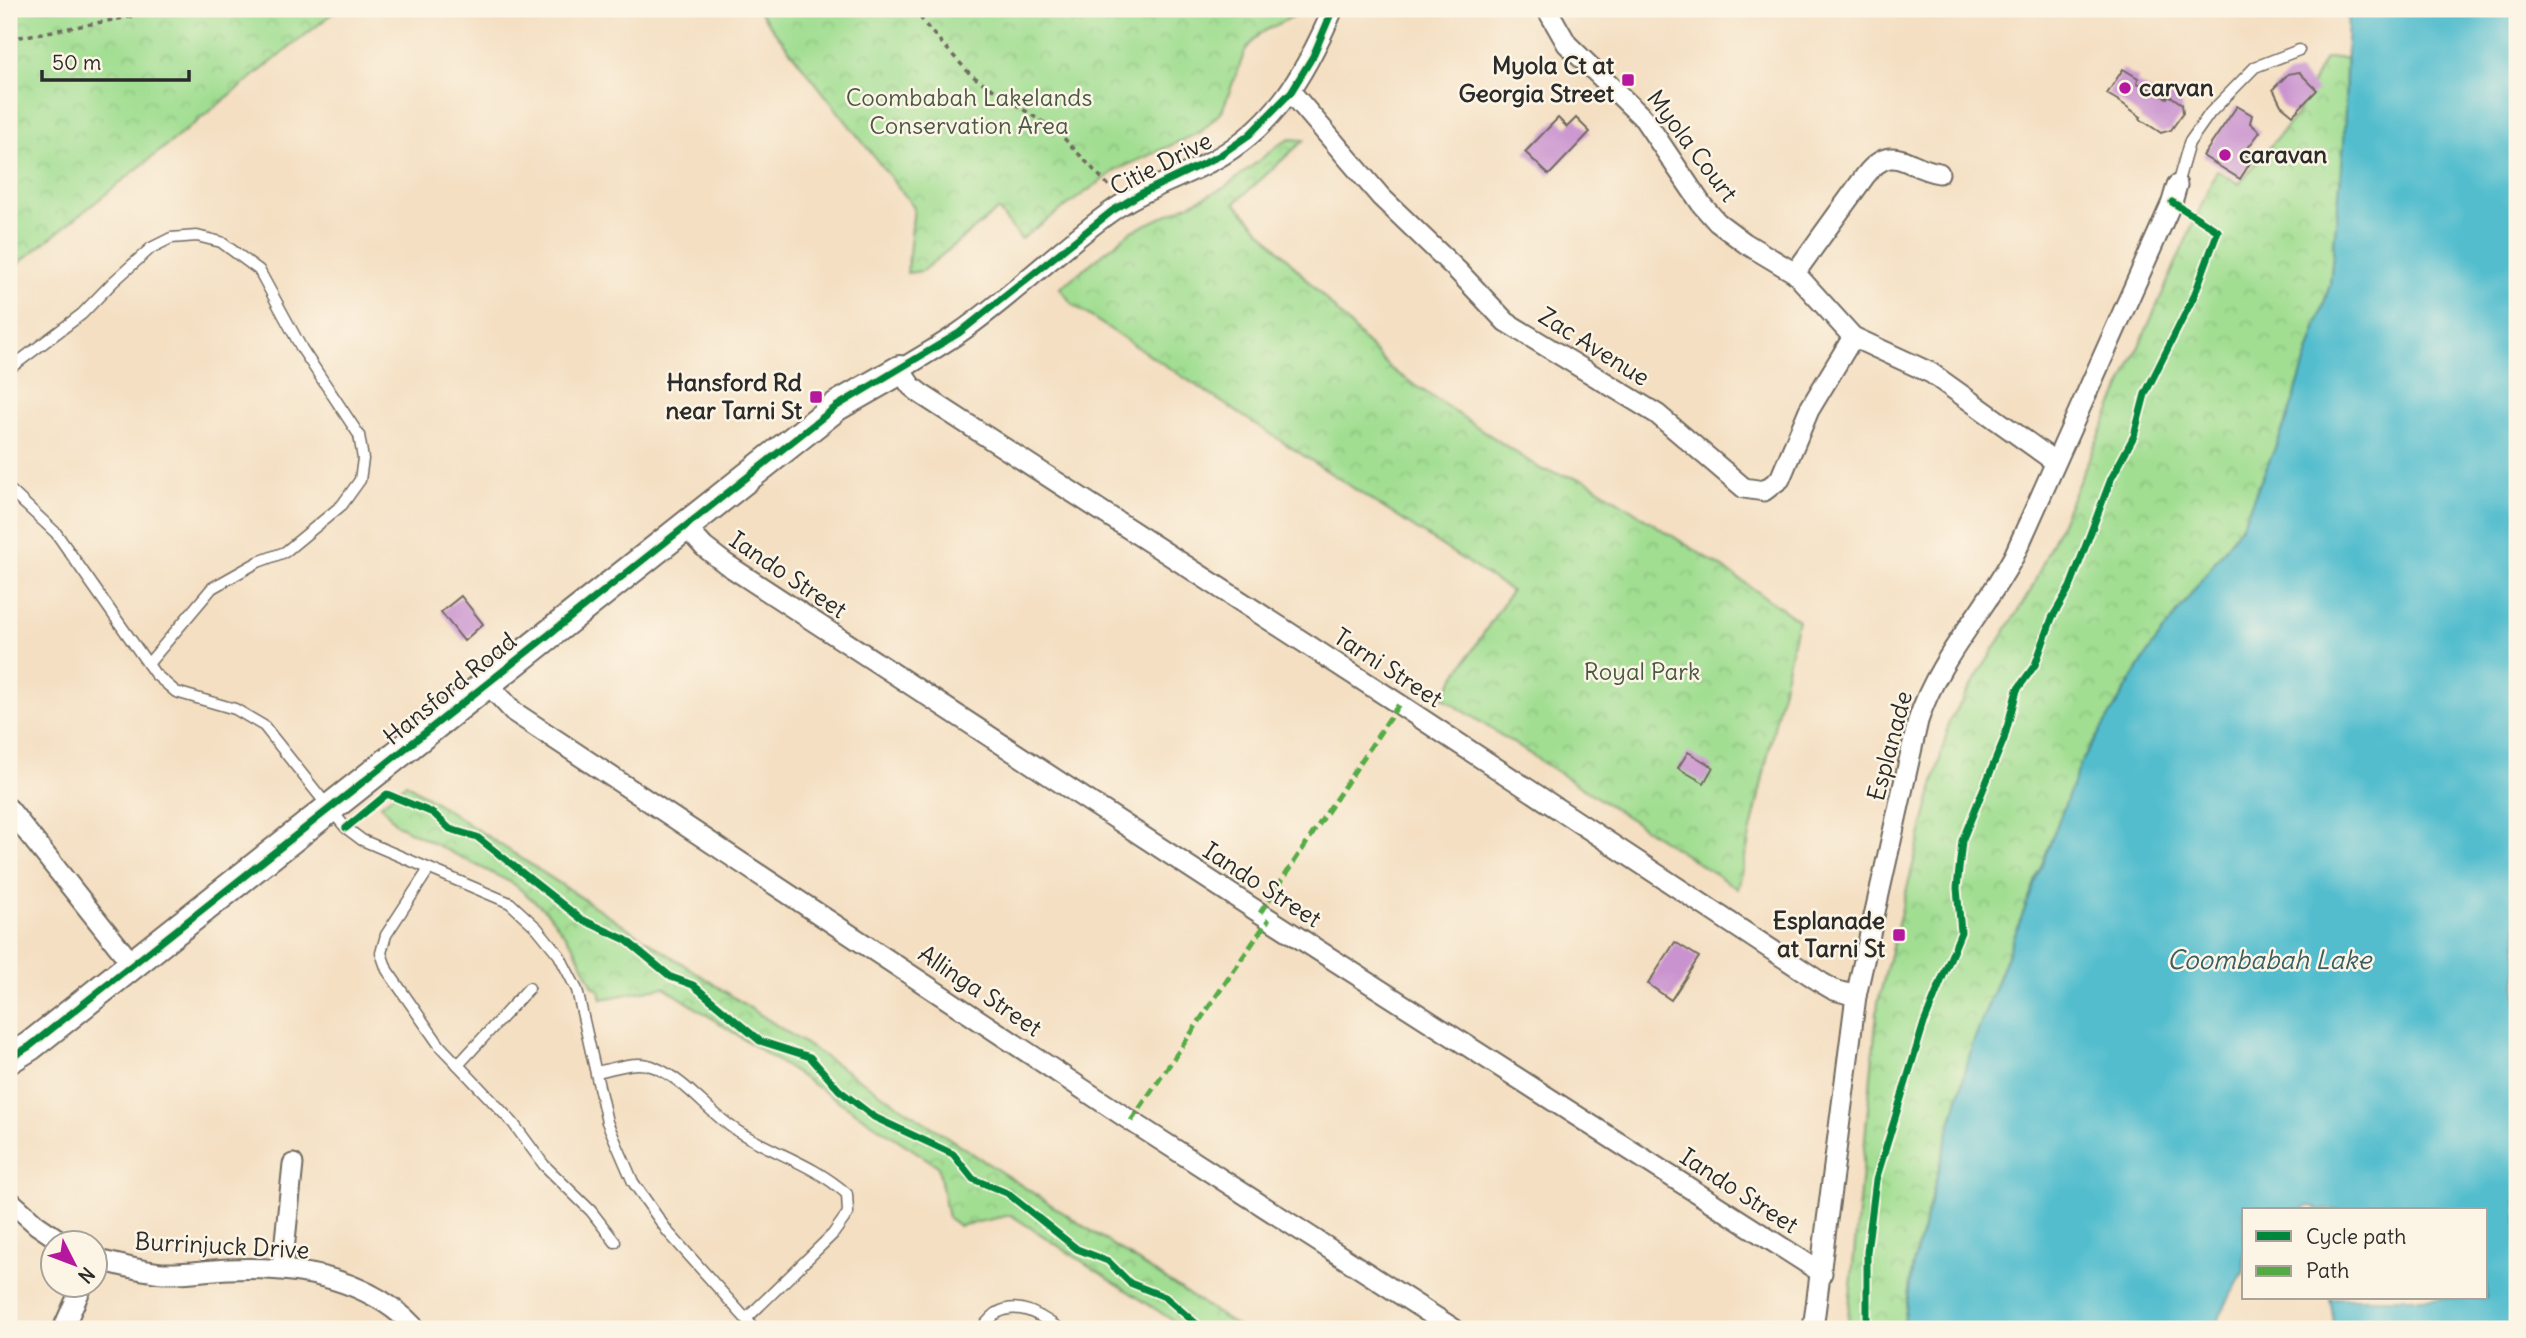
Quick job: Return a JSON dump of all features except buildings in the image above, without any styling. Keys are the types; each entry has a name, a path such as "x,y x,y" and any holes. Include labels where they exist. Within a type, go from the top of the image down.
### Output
{"street":[{"name":"Citie Drive","path":"900,370 959,333 1112,211 1140,194 1234,148 1264,122 1291,92 1313,56 1333,9"},
{"name":"Myola Court","path":"1546,9 1567,44 1644,118 1708,213 1731,233 1796,273 1853,337 1931,373 2054,461"},
{"name":"Zac Avenue","path":"1291,92 1381,197 1457,270 1506,322 1657,415 1744,488 1764,491 1780,479 1809,410 1853,337"},
{"path":"1796,273 1878,161 1884,158 1900,158 1920,168 1940,173"},
{"name":"Esplanade","path":"1813,1329 1856,996 1925,699 2002,578 2172,202 2177,185"},
{"name":"Hansford Road","path":"9,1068 19,1052 837,406 900,370"},
{"name":"Tarni Street","path":"900,370 911,386 921,394 1387,696 1822,983 1834,990 1856,996"},
{"name":"Iando Street","path":"685,526 711,553 737,572 1269,919 1822,1273"},
{"name":"Allinga Street","path":"487,683 514,712 1120,1113 1454,1329"},
{"path":"9,809 132,964"},
{"path":"282,1269 293,1164"},
{"path":"9,1200 44,1230"},
{"name":"Burrinjuck Drive","path":"108,1262 160,1272 282,1269 328,1278 360,1290 393,1308 416,1329"},
{"path":"63,1329 76,1300"}],"lane":[{"path":"2177,185 2189,144 2210,113 2255,67 2298,50"},
{"path":"9,369 82,314 151,248 171,238 197,236 221,242 259,270 302,349 359,435 363,459 360,480 342,505 285,552 258,562 212,588 148,664"},
{"path":"9,489 56,533 155,674 176,691 235,709 264,726 346,828 362,840 510,903 537,928 559,955 577,990 607,1122 632,1182 668,1232 755,1329"},
{"path":"429,869 386,935 383,961 440,1046 513,1122 544,1165 591,1211 615,1242"},
{"path":"458,1065 529,988"},
{"path":"596,1072 635,1064 652,1065 672,1077 737,1131 829,1177 847,1194 849,1213 833,1234 747,1320"},
{"path":"981,1329 998,1313 1017,1308 1035,1312 1060,1329"}],"path":[{"path":"9,39 135,16 144,9"},
{"path":"914,9 971,75 1059,133 1111,188"}],"green space":[{"path":"9,9 338,9 9,271"},
{"name":"Coombabah Lakelands Conservation Area","path":"757,9 1302,9 1259,34 1246,49 1222,111 1201,132 1116,170 1021,239 998,210 922,271 907,273 914,207"},
{"path":"2325,58 2346,58 2344,144 2330,284 2287,420 2242,525 2149,651 2081,763 1972,1046 1913,1265 1903,1329 1847,1329 1878,1002 1950,720 2031,590 2217,170 2239,184 2297,114"},
{"name":"Royal Park","path":"1290,139 1304,140 1235,203 1391,369 1542,470 1585,480 1735,576 1798,620 1738,889 1442,697 1511,591 1073,305 1060,288 1130,232 1224,188"},
{"path":"406,783 1241,1329 1186,1329 1011,1215 959,1226 948,1218 938,1166 664,987 602,999 574,947 547,912 514,884 397,825 381,805"}],"water":[{"name":"Coombabah Lake","path":"2348,9 2517,9 2517,1329 2335,1329 2330,1300 2488,1300 2488,1208 2309,1206 2242,1208 2242,1275 2220,1315 2217,1329 1903,1329 1913,1265 1972,1046 2081,763 2149,651 2242,525 2287,420 2330,284 2344,144"}],"marked path":[{"path":"1260,913 1399,704"},
{"path":"1131,1121 1269,919"}],"cycle path":[{"path":"9,1059 30,1046 837,406 959,333 1112,211 1140,194 1219,156 1249,135 1291,92 1313,56 1333,9"},
{"path":"1867,1329 1867,1252 1876,1180 1924,1023 1961,932 1957,888 1962,841 2004,739 2017,690 2035,665 2052,618 2070,587 2111,479 2134,436 2145,394 2194,296 2218,231 2172,202"},
{"path":"346,828 387,794 433,813 450,829 477,837 581,919 626,940 671,977 693,985 760,1041 810,1057 839,1090 874,1117 953,1154 973,1179 1007,1193 1077,1249 1108,1261 1130,1283 1165,1297 1200,1327 1208,1329"}],"place":[{"name":"Myola Ct at Georgia Street","path":"1628,80"},
{"name":"carvan","path":"2125,88"},
{"name":"caravan","path":"2225,155"},
{"name":"Hansford Rd near Tarni St","path":"816,397"},
{"name":"Esplanade at Tarni St","path":"1899,935"}]}
